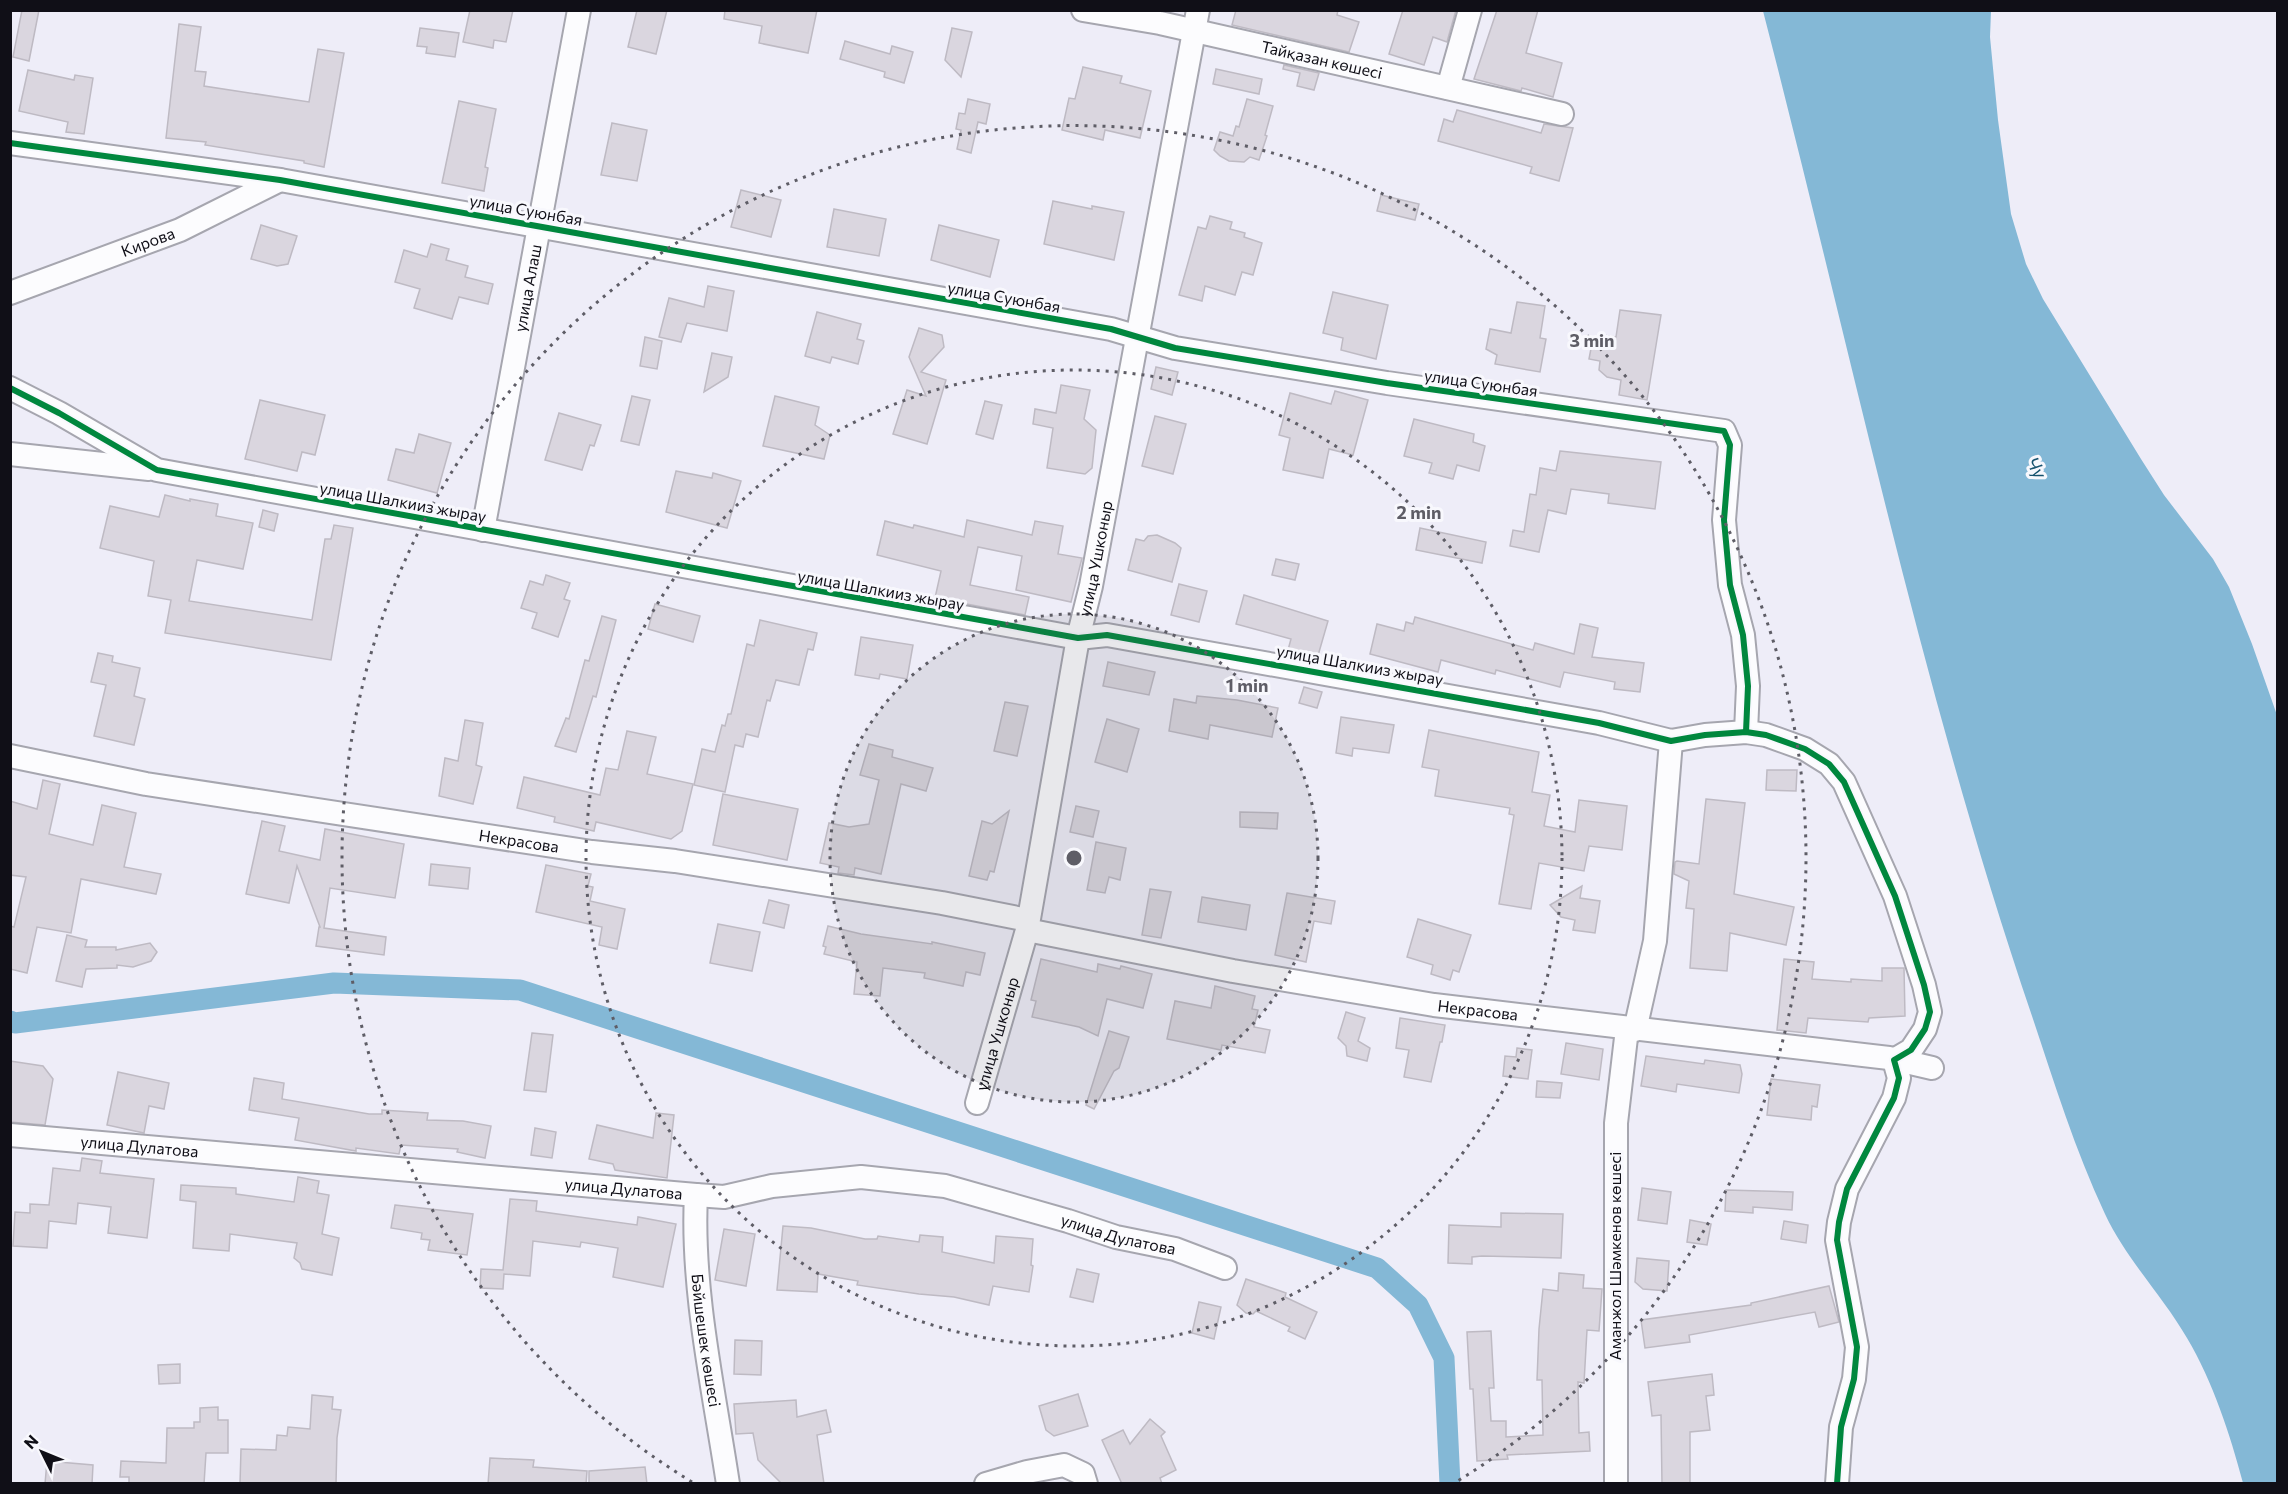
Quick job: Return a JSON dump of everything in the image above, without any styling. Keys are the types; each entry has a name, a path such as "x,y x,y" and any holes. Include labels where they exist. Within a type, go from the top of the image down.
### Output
{"street":[{"name":"улица Алаш","path":"483,530 541,226 579,10"},
{"name":"Тайқазан көшесі","path":"1083,10 1196,21 1448,88 1562,114"},
{"path":"1448,88 1470,10"},
{"name":"улица Ушконыр","path":"977,1103 1028,925 1078,638 1091,586 1196,21"},
{"name":"улица Суюнбая","path":"10,143 280,180 1111,329 1175,348 1387,383 1724,431 1730,445 1724,520 1730,585 1743,634 1756,733"},
{"name":"Кирова","path":"10,293 180,230 280,180"},
{"name":"улица Шалкииз жырау","path":"10,388 59,413 157,470 1078,638 1107,635 1130,639 1599,723 1671,741 1705,735 1756,733"},
{"path":"10,454 157,470"},
{"path":"1756,733 1805,749 1829,764 1844,782 1895,896 1924,985 1930,1012 1925,1029 1911,1050 1894,1060 1899,1078 1894,1098 1847,1189 1839,1222 1837,1240 1857,1347 1854,1379 1841,1426 1837,1484"},
{"name":"Аманжол Шәмкенов көшесі","path":"1616,1484 1616,1135 1631,1029 1655,941 1671,741"},
{"name":"Некрасова","path":"10,756 146,784 592,852 675,861 942,903 1028,925 1233,971 1434,1005 1894,1060 1932,1068"},
{"name":"улица Дулатова","path":"10,1135 724,1197 772,1186 861,1177 945,1186 1116,1237 1175,1249 1225,1268"},
{"name":"Бәйшешек көшесі","path":"696,1195 699,1287 728,1484"},
{"path":"986,1484 1027,1472 1064,1465 1084,1479"}],"water":[{"name":"Чу","path":"1763,11 1991,11 1990,37 1998,120 2011,214 2026,264 2043,299 2141,459 2164,495 2213,559 2229,587 2278,718 2277,1483 2243,1483 2226,1427 2205,1372 2177,1322 2123,1246 2105,1214 2065,1116 1992,892 1955,767 1888,516"}],"building":[{"path":"22,10 39,10 29,61 13,57"},
{"path":"470,10 513,10 506,42 494,40 493,48 463,42"},
{"path":"637,10 667,10 656,54 628,47"},
{"path":"725,10 817,10 808,53 759,43 762,26 724,19"},
{"path":"1236,10 1338,10 1337,15 1359,22 1349,52 1232,25"},
{"path":"1403,10 1456,10 1447,42 1433,37 1424,65 1389,54"},
{"path":"1497,10 1538,10 1526,53 1562,63 1553,97 1522,88 1521,91 1474,79"},
{"path":"179,24 201,27 195,71 206,72 204,86 309,102 318,49 344,53 324,167 304,163 304,161 205,145 206,142 166,138"},
{"path":"420,28 459,33 455,57 426,53 427,47 417,46"},
{"path":"952,28 972,32 961,77 945,60"},
{"path":"845,41 890,54 892,46 913,52 904,83 884,77 885,72 840,59"},
{"path":"1284,65 1319,73 1314,90 1297,86 1300,73 1283,69"},
{"path":"1083,67 1122,76 1120,83 1151,91 1140,138 1105,130 1103,140 1062,130 1069,98 1075,99"},
{"path":"1216,69 1262,79 1259,94 1213,84"},
{"path":"28,70 74,80 75,75 93,78 84,134 66,132 68,122 19,111"},
{"path":"968,99 990,104 986,124 978,122 971,153 957,149 961,130 956,129 959,113 965,114"},
{"path":"1247,99 1273,106 1265,135 1267,136 1259,160 1250,157 1244,162 1229,161 1214,150 1220,132 1233,136 1236,126 1239,127"},
{"path":"459,101 496,109 485,167 488,168 484,191 442,183"},
{"path":"1457,110 1541,133 1544,124 1573,128 1559,181 1530,173 1532,167 1438,141 1444,119 1453,122"},
{"path":"612,123 647,130 637,181 601,175"},
{"path":"741,190 781,200 771,237 731,227"},
{"path":"1381,195 1419,204 1415,220 1377,211"},
{"path":"1053,201 1092,209 1092,206 1124,212 1114,260 1044,244"},
{"path":"834,209 886,219 879,256 827,247"},
{"path":"1210,216 1232,222 1230,229 1245,233 1244,237 1262,243 1253,275 1242,272 1235,295 1205,286 1202,301 1179,295 1198,227 1206,229"},
{"path":"261,225 297,236 288,264 277,266 251,259"},
{"path":"939,225 999,240 990,277 931,260"},
{"path":"431,244 449,249 446,260 468,266 465,277 493,284 488,304 459,297 452,319 414,308 420,289 395,282 404,250 427,257"},
{"path":"708,286 734,291 727,331 687,323 681,342 659,337 669,298 704,307"},
{"path":"1333,292 1388,305 1376,359 1341,350 1343,338 1323,333"},
{"path":"1517,302 1545,306 1540,338 1546,339 1540,372 1495,364 1497,355 1486,349 1490,329 1511,333"},
{"path":"1620,310 1661,315 1647,400 1619,395 1621,380 1607,377 1599,370 1600,361 1589,359 1593,338 1602,340 1603,335 1616,337"},
{"path":"817,312 861,324 857,339 864,341 858,364 832,357 830,363 805,356"},
{"path":"919,328 942,335 944,347 921,372 946,380 927,444 893,434 907,390 926,396 909,357"},
{"path":"645,337 662,341 657,369 640,366"},
{"path":"712,353 732,357 728,377 704,392"},
{"path":"1156,367 1178,372 1172,395 1151,389"},
{"path":"1061,385 1090,390 1084,419 1096,430 1092,468 1085,474 1047,468 1053,428 1033,424 1035,409 1056,413"},
{"path":"1335,391 1368,400 1353,455 1329,449 1323,478 1283,470 1290,438 1279,435 1290,393 1331,404"},
{"path":"632,396 650,400 639,445 621,441"},
{"path":"775,396 819,407 815,425 830,435 824,459 763,446"},
{"path":"260,400 325,415 315,455 302,452 297,471 245,459"},
{"path":"985,401 1002,405 993,439 976,434"},
{"path":"559,413 601,425 594,446 590,445 582,470 545,460"},
{"path":"1155,416 1186,424 1173,474 1142,466"},
{"path":"1414,419 1474,434 1473,442 1485,446 1479,471 1457,465 1453,479 1429,473 1432,463 1404,456"},
{"path":"419,434 451,443 437,493 388,480 396,449 414,453"},
{"path":"1560,451 1661,462 1655,509 1608,503 1609,494 1571,489 1566,514 1548,510 1539,552 1510,546 1513,530 1524,532 1530,494 1536,495 1540,468 1556,471"},
{"path":"676,471 712,478 713,473 741,481 727,528 666,512"},
{"path":"165,495 218,504 216,516 253,523 243,569 197,560 189,601 312,620 325,539 331,539 334,525 353,528 331,660 165,633 171,600 148,596 154,561 100,548 110,506 159,517"},
{"path":"263,510 278,514 274,531 259,527"},
{"path":"967,520 1032,535 1035,521 1063,526 1058,554 1082,558 1071,602 1016,590 1022,556 978,547 970,585 1029,597 1025,615 935,598 941,571 877,555 885,521 913,528 914,525 964,537"},
{"path":"1420,528 1486,542 1482,563 1416,550"},
{"path":"1157,535 1181,548 1172,582 1128,570 1136,539 1144,541 1148,536"},
{"path":"1276,559 1299,564 1295,580 1272,575"},
{"path":"546,575 570,583 564,599 570,601 558,637 532,628 537,613 521,608 530,581 543,585"},
{"path":"1179,584 1207,591 1199,622 1171,615"},
{"path":"1244,595 1328,621 1317,659 1288,650 1291,639 1236,624"},
{"path":"655,604 700,616 693,642 648,629"},
{"path":"602,616 616,620 596,697 593,696 576,752 555,746 566,718 569,719 585,660 589,661"},
{"path":"1415,617 1533,650 1535,643 1574,654 1580,624 1598,628 1592,657 1644,663 1640,692 1614,689 1615,682 1564,672 1560,687 1496,670 1495,674 1441,660 1438,672 1370,654 1377,624 1404,631 1406,622 1413,624"},
{"path":"760,620 817,633 813,650 808,649 799,685 776,680 770,701 767,700 758,737 746,734 743,747 735,745 725,792 694,785 702,749 715,752 722,725 725,726 728,714 731,714 747,644 754,646"},
{"path":"861,637 913,645 907,679 880,674 879,679 855,675"},
{"path":"98,653 113,656 112,662 140,668 134,696 145,699 134,745 94,736 106,685 91,682"},
{"path":"1108,662 1155,672 1149,695 1103,686"},
{"path":"1304,687 1322,692 1317,708 1299,703"},
{"path":"1197,696 1237,700 1278,708 1272,737 1210,725 1208,739 1169,731 1174,699 1196,703"},
{"path":"1005,702 1028,706 1017,756 994,751"},
{"path":"1341,717 1394,725 1389,753 1353,748 1352,756 1336,753"},
{"path":"1107,719 1139,729 1127,772 1095,762"},
{"path":"465,720 483,723 476,765 482,767 473,804 439,796 445,758 458,761"},
{"path":"1429,730 1539,752 1532,792 1550,795 1544,826 1575,832 1579,800 1627,806 1622,850 1589,846 1584,871 1539,863 1531,909 1499,904 1514,815 1509,814 1510,808 1435,796 1439,770 1422,767"},
{"path":"627,731 656,737 647,774 693,784 682,831 671,839 596,822 594,831 554,822 555,817 517,808 524,777 600,795 606,768 618,770"},
{"path":"869,744 893,750 892,757 933,768 926,791 901,784 881,874 855,868 854,875 838,873 839,867 820,863 829,823 849,827 869,824 879,780 860,775"},
{"path":"1767,770 1797,770 1796,791 1766,790"},
{"path":"43,780 60,784 49,834 93,845 102,805 136,813 124,867 161,874 156,894 81,879 71,933 37,927 27,973 10,969 10,926 14,927 26,877 10,875 10,801 37,809"},
{"path":"723,794 798,809 787,860 713,845"},
{"path":"1706,799 1745,803 1734,894 1794,907 1786,945 1730,933 1727,971 1690,968 1694,909 1686,908 1689,881 1674,874 1677,861 1699,864"},
{"path":"1076,806 1099,811 1093,837 1070,832"},
{"path":"1009,811 994,872 990,871 987,880 969,876 982,821 992,824"},
{"path":"1240,812 1278,813 1277,829 1240,827"},
{"path":"262,821 285,826 279,851 320,860 325,829 404,844 395,898 330,888 324,928 386,937 384,955 316,946 320,927 297,866 289,903 246,894"},
{"path":"1096,842 1126,848 1120,880 1109,877 1105,893 1087,890"},
{"path":"431,864 470,868 468,889 429,885"},
{"path":"546,865 591,874 588,886 593,887 590,901 625,909 617,949 599,945 602,927 536,912"},
{"path":"1582,886 1580,898 1600,901 1595,933 1573,930 1575,920 1561,917 1550,905"},
{"path":"1150,889 1171,892 1161,938 1142,935"},
{"path":"1287,893 1335,901 1331,924 1314,921 1306,962 1275,955"},
{"path":"1202,897 1250,905 1246,930 1198,922"},
{"path":"769,900 789,905 784,928 763,923"},
{"path":"1418,919 1471,935 1459,972 1453,970 1450,980 1431,974 1433,965 1407,957"},
{"path":"718,924 760,932 752,971 710,963"},
{"path":"828,926 861,934 932,944 932,942 985,953 980,975 966,972 963,986 924,978 925,973 883,968 880,996 854,994 857,962 824,954 826,947 823,946"},
{"path":"67,935 87,940 85,947 116,947 116,950 150,943 157,952 151,961 133,967 117,965 117,968 86,969 82,987 56,981"},
{"path":"1041,959 1097,972 1098,964 1120,969 1121,966 1152,974 1143,1008 1107,999 1098,1036 1079,1027 1032,1017 1036,1001 1031,1000"},
{"path":"1784,959 1814,962 1812,979 1851,982 1851,979 1882,981 1882,968 1904,968 1905,1016 1869,1018 1868,1022 1808,1018 1806,1033 1777,1030"},
{"path":"1215,986 1255,996 1252,1009 1258,1010 1254,1027 1270,1030 1265,1053 1222,1045 1221,1050 1167,1039 1175,1001 1211,1008"},
{"path":"1346,1012 1365,1018 1358,1041 1370,1048 1367,1061 1347,1056 1346,1046 1338,1038"},
{"path":"1400,1018 1445,1025 1431,1082 1404,1077 1409,1050 1396,1048"},
{"path":"1109,1031 1129,1037 1119,1068 1114,1071 1094,1109 1086,1105"},
{"path":"532,1033 553,1035 546,1092 524,1090"},
{"path":"1566,1043 1603,1049 1599,1080 1561,1074"},
{"path":"1517,1048 1532,1050 1528,1079 1503,1076 1505,1056 1516,1057"},
{"path":"1646,1056 1704,1064 1705,1060 1740,1065 1742,1074 1739,1093 1677,1084 1676,1092 1641,1086"},
{"path":"10,1061 43,1066 53,1079 45,1125 10,1122"},
{"path":"118,1072 169,1083 164,1109 149,1106 144,1133 107,1125"},
{"path":"254,1078 284,1083 282,1099 369,1114 382,1114 382,1110 428,1113 427,1120 463,1121 491,1126 485,1158 457,1152 458,1149 401,1145 399,1154 356,1148 356,1151 295,1140 299,1118 249,1110"},
{"path":"1771,1079 1820,1085 1817,1107 1812,1106 1811,1120 1767,1115"},
{"path":"1537,1081 1562,1083 1560,1098 1536,1097"},
{"path":"656,1113 674,1115 667,1178 615,1170 613,1164 589,1159 597,1125 653,1138"},
{"path":"535,1128 556,1132 552,1158 531,1155"},
{"path":"82,1158 102,1161 100,1173 154,1179 147,1238 108,1233 111,1207 78,1203 76,1224 49,1221 47,1248 13,1246 15,1212 30,1213 30,1204 49,1205 53,1168 80,1171"},
{"path":"298,1177 319,1181 317,1193 329,1195 322,1234 339,1238 332,1275 302,1269 300,1263 294,1258 297,1243 230,1234 229,1251 193,1248 196,1202 180,1200 181,1185 236,1188 236,1194 294,1202"},
{"path":"1642,1188 1671,1192 1667,1224 1638,1220"},
{"path":"1726,1190 1793,1192 1792,1210 1753,1207 1753,1213 1725,1211"},
{"path":"510,1199 537,1201 536,1211 637,1225 638,1217 676,1224 663,1287 613,1277 618,1248 581,1242 580,1247 533,1241 530,1276 504,1274 503,1289 480,1288 481,1269 503,1270"},
{"path":"395,1205 473,1214 467,1255 428,1250 430,1240 421,1239 422,1233 391,1228"},
{"path":"1501,1213 1563,1214 1561,1258 1482,1256 1472,1257 1472,1264 1448,1263 1449,1225 1501,1227"},
{"path":"1690,1220 1711,1224 1707,1245 1687,1242"},
{"path":"1784,1221 1808,1225 1806,1243 1781,1239"},
{"path":"783,1226 811,1228 865,1239 877,1239 878,1236 919,1242 920,1235 943,1237 942,1252 994,1263 996,1236 1033,1239 1031,1265 1033,1266 1029,1292 993,1286 989,1305 954,1297 857,1285 858,1281 818,1274 817,1292 777,1290"},
{"path":"724,1229 755,1234 746,1286 715,1280"},
{"path":"1637,1258 1669,1261 1667,1291 1643,1289 1635,1282"},
{"path":"1077,1269 1099,1274 1093,1302 1070,1297"},
{"path":"1559,1273 1584,1275 1583,1288 1602,1289 1599,1331 1587,1330 1584,1383 1578,1382 1579,1433 1589,1432 1590,1451 1507,1455 1508,1459 1477,1461 1467,1332 1491,1331 1494,1388 1489,1388 1491,1421 1506,1421 1506,1437 1543,1435 1542,1380 1537,1380 1539,1329 1543,1289 1558,1291"},
{"path":"1246,1279 1286,1293 1285,1297 1317,1312 1305,1339 1288,1331 1290,1327 1256,1311 1253,1314 1246,1313 1237,1305"},
{"path":"1829,1286 1839,1322 1819,1327 1815,1312 1689,1335 1690,1342 1645,1348 1641,1320 1751,1305 1751,1303"},
{"path":"1199,1302 1221,1307 1214,1339 1192,1333"},
{"path":"735,1340 762,1341 761,1375 734,1374"},
{"path":"180,1364 180,1383 159,1384 158,1365"},
{"path":"1712,1374 1714,1395 1706,1396 1710,1430 1690,1432 1690,1484 1662,1484 1661,1415 1652,1416 1648,1382"},
{"path":"1078,1394 1088,1426 1054,1436 1046,1430 1039,1406"},
{"path":"312,1395 333,1397 332,1409 341,1410 337,1438 336,1484 240,1484 241,1449 276,1450 277,1435 287,1436 288,1427 310,1429"},
{"path":"796,1400 797,1417 826,1410 831,1432 817,1435 824,1484 782,1484 758,1460 753,1433 736,1434 734,1404"},
{"path":"218,1407 218,1420 228,1420 228,1453 206,1453 204,1484 129,1484 129,1477 120,1477 121,1461 166,1463 167,1428 194,1428 194,1422 200,1422 200,1408"},
{"path":"1150,1419 1165,1432 1161,1436 1176,1470 1160,1478 1162,1484 1122,1484 1102,1440 1123,1430 1130,1444"},
{"path":"490,1458 534,1460 533,1467 587,1471 586,1484 488,1484"},
{"path":"47,1461 93,1465 92,1484 45,1484"},
{"path":"645,1467 647,1484 589,1484 589,1471"}],"waterway":[{"path":"10,1021 15,1023 334,983 520,990 1377,1268 1418,1305 1444,1358 1450,1484"}],"cycle path":[{"path":"10,143 280,180 1111,329 1175,348 1387,383 1724,431 1730,445 1724,520 1730,585 1743,635 1748,686 1746,732"},
{"path":"10,388 59,413 157,470 1078,638 1107,635 1599,723 1671,741 1705,735 1746,732 1766,735 1805,749 1829,764 1844,782 1895,896 1924,985 1930,1012 1925,1029 1911,1050 1894,1060 1899,1078 1894,1098 1847,1189 1839,1222 1837,1240 1857,1347 1854,1379 1841,1427 1837,1484"}]}
